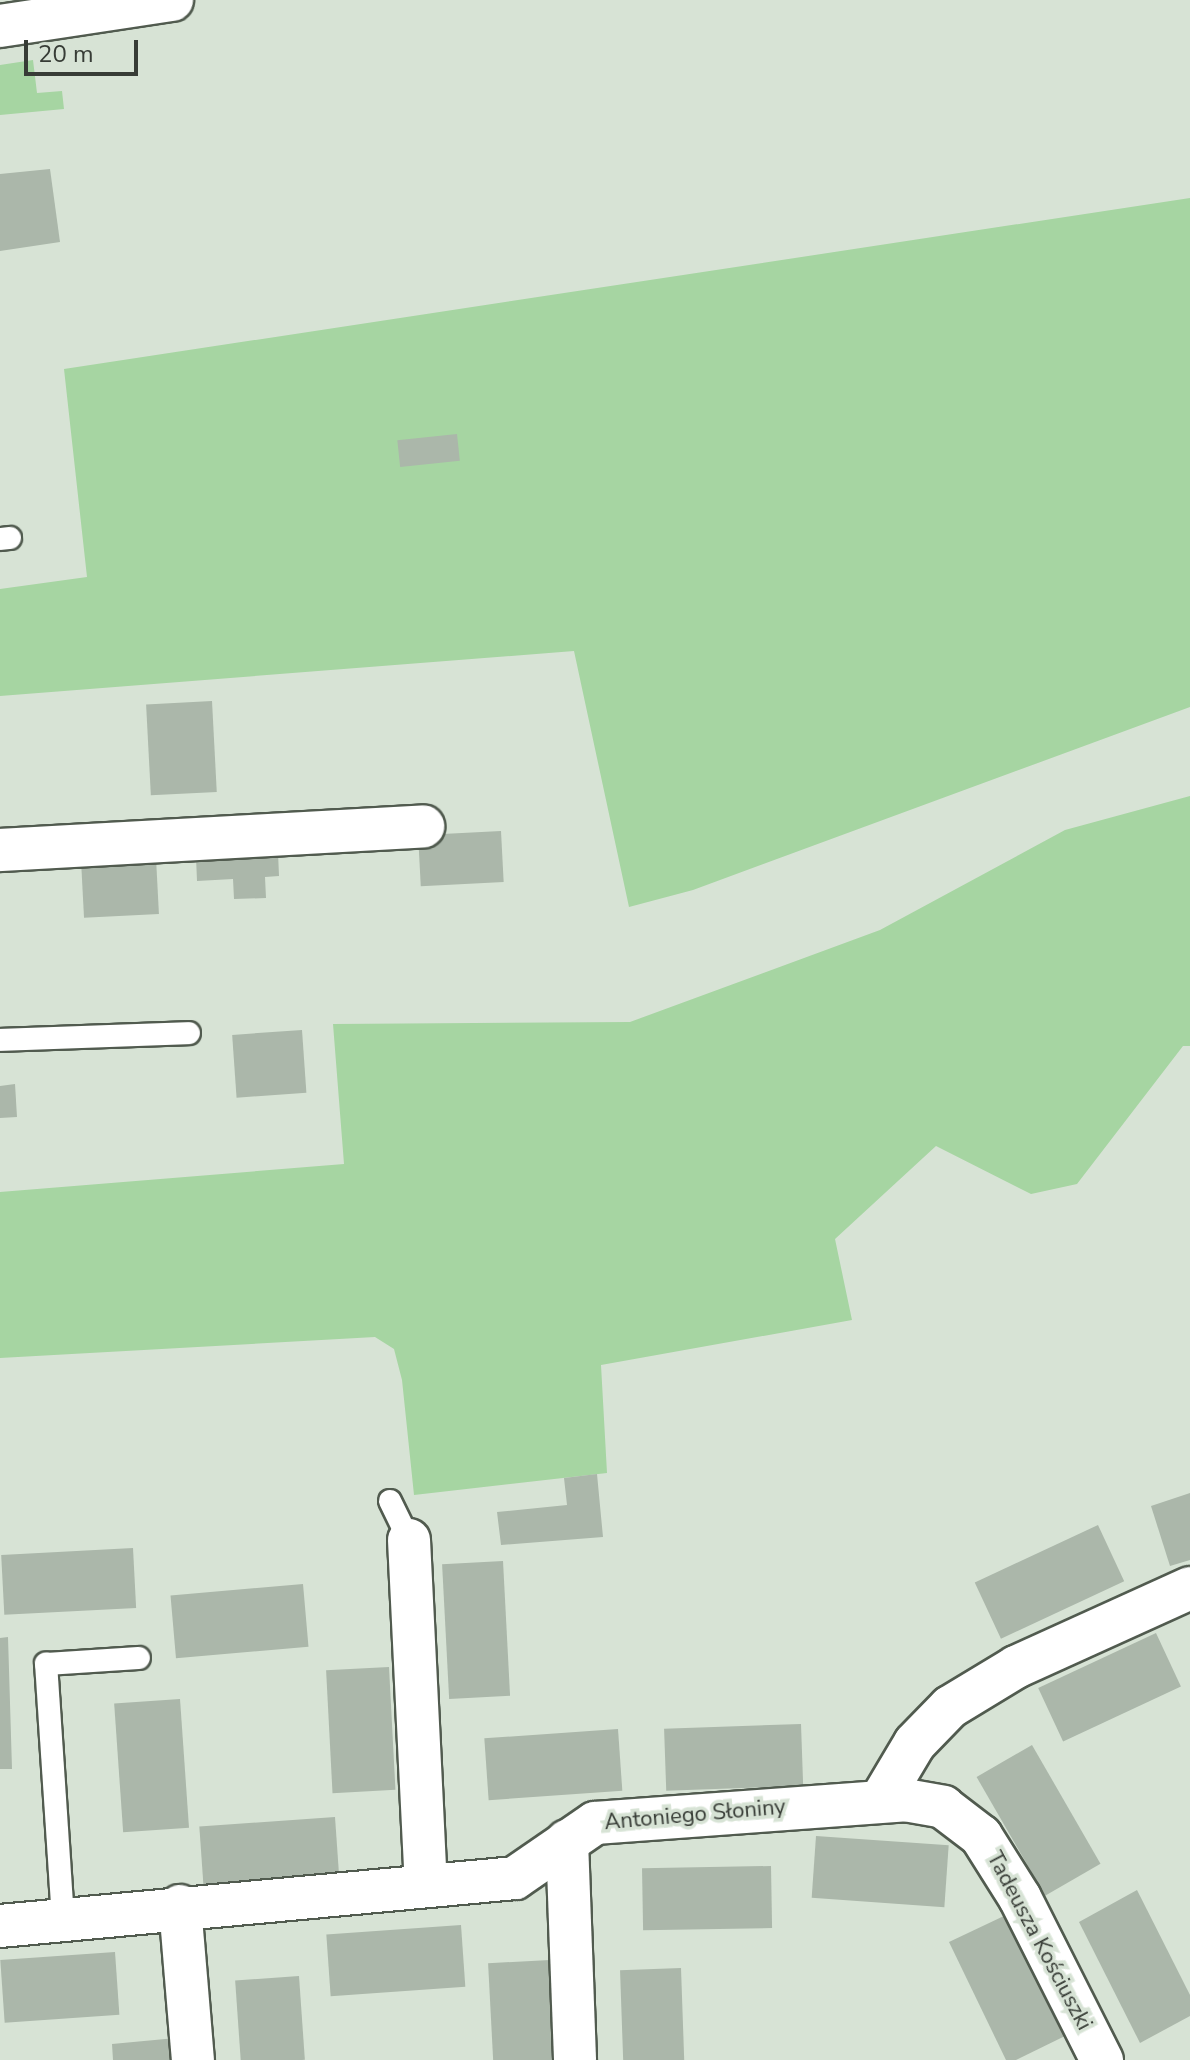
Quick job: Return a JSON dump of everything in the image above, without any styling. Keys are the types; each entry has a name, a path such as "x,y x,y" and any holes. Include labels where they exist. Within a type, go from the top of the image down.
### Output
{"street":[{"path":"0,26 172,0"},
{"path":"0,850 423,826"},
{"path":"409,1540 426,1885"},
{"path":"881,1800 915,1743 950,1707 1016,1667 1190,1588"},
{"name":"Antoniego Słoniny","path":"0,1926 180,1906 515,1878 588,1827 612,1820 881,1800"},
{"name":"Tadeusza Kościuszki","path":"881,1800 943,1807 981,1836 1020,1898 1102,2060"},
{"path":"567,1841 575,2060"},
{"path":"180,1906 193,2060"}],"lane":[{"path":"0,1040 189,1033"},
{"path":"390,1501 409,1540"},
{"path":"63,1919 46,1664 139,1658"}],"green space":[{"path":"33,60 37,93 62,91 64,109 0,115 0,65"},
{"path":"1190,198 1190,707 693,890 629,907 574,651 0,696 0,589 87,577 64,369"},
{"path":"1190,796 1190,1046 1183,1046 1077,1184 1031,1194 936,1146 835,1239 852,1320 601,1365 607,1473 414,1495 402,1380 394,1349 375,1337 0,1358 0,1192 344,1164 333,1024 630,1022 880,930 1065,830"}],"building":[{"path":"50,169 60,242 0,251 0,174"},
{"path":"457,434 460,461 400,467 397,440"},
{"path":"212,701 217,792 151,795 146,704"},
{"path":"501,831 504,882 421,886 418,835"},
{"path":"278,852 279,876 265,877 266,898 234,899 233,879 197,881 196,857"},
{"path":"156,858 159,914 84,918 81,862"},
{"path":"302,1030 306,1093 237,1098 232,1035"},
{"path":"15,1084 17,1117 0,1118 0,1086"},
{"path":"597,1474 603,1537 501,1545 497,1512 567,1505 564,1478"},
{"path":"1190,1493 1190,1560 1170,1566 1151,1506"},
{"path":"1098,1525 1124,1581 1001,1639 975,1582"},
{"path":"133,1548 136,1608 4,1615 1,1555"},
{"path":"503,1561 510,1696 449,1699 442,1564"},
{"path":"303,1584 308,1647 176,1658 171,1596"},
{"path":"1156,1633 1181,1686 1063,1741 1038,1688"},
{"path":"8,1637 12,1769 0,1769 0,1638"},
{"path":"389,1667 395,1790 333,1793 326,1670"},
{"path":"180,1699 189,1828 123,1832 114,1704"},
{"path":"801,1724 803,1786 666,1791 664,1729"},
{"path":"618,1729 622,1791 489,1800 484,1738"},
{"path":"1032,1745 1100,1864 1045,1896 977,1777"},
{"path":"335,1817 339,1876 203,1885 199,1826"},
{"path":"816,1836 949,1845 944,1907 812,1898"},
{"path":"771,1866 772,1928 643,1930 642,1868"},
{"path":"1137,1890 1190,1995 1190,2016 1140,2043 1079,1922"},
{"path":"1006,1915 1065,2036 1016,2060 1006,2060 949,1942"},
{"path":"461,1925 465,1987 331,1996 326,1934"},
{"path":"115,1952 119,2015 5,2023 0,1960"},
{"path":"550,1960 555,2060 493,2060 488,1963"},
{"path":"681,1968 684,2060 623,2060 620,1970"},
{"path":"299,1976 305,2060 241,2060 235,1980"},
{"path":"176,2038 178,2060 113,2060 112,2044"}]}
